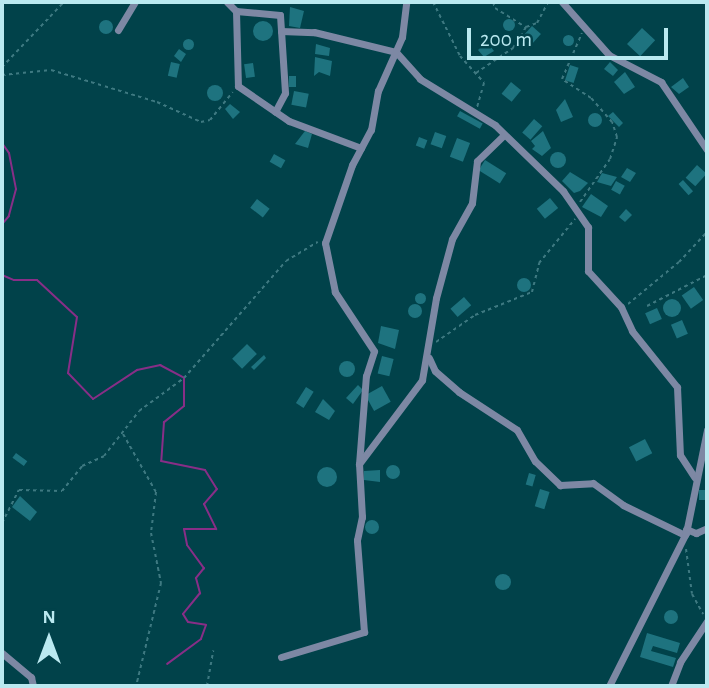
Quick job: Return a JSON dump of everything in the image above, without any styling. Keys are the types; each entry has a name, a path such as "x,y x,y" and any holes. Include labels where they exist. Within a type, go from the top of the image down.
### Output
{"street":[{"path":"118,30 135,2"},
{"path":"227,2 236,11 238,86 275,112 361,148"},
{"path":"281,657 364,632 357,540 362,517 359,464 365,384 374,351 335,292 325,251 326,238 396,52 406,2"},
{"path":"562,2 610,55 660,82 707,150"},
{"path":"236,11 278,12 285,93 275,112"},
{"path":"281,31 314,32 396,52 420,79 474,111 547,174 588,227 588,271 622,309 656,365 677,387 680,455 695,478"},
{"path":"359,464 413,395 429,350 452,239 472,203 477,161 504,135"},
{"path":"429,350 435,372 517,430 535,461 560,485 593,482 623,505 686,532 696,533 707,528"},
{"path":"609,686 686,532 707,430"},
{"path":"671,686 706,621"},
{"path":"2,653 31,677 33,686"}],"path":[{"path":"2,67 64,2"},
{"path":"433,2 460,56 485,88 474,111"},
{"path":"493,2 527,27"},
{"path":"475,73 513,48 527,27 537,23 548,2"},
{"path":"429,350 475,314 532,292 539,263 610,159 617,137 612,121 591,98 562,79 566,62 586,26"},
{"path":"2,75 51,70 156,103 201,122 210,120 238,86"},
{"path":"622,309 679,262 707,232"},
{"path":"2,523 19,489 62,491 82,466 104,456 139,411 184,378 286,261 326,238"},
{"path":"647,306 707,275"},
{"path":"122,433 156,492 152,533 161,583 136,686"},
{"path":"686,532 691,587 706,621"},
{"path":"207,686 213,650"}],"building":[{"path":"290,7 304,11 300,28 289,26"},
{"path":"106,20 111,22 111,32 106,34 101,32 99,27 101,22"},
{"path":"504,20 514,20 514,30 504,30"},
{"path":"263,21 270,24 273,31 270,38 263,41 256,38 253,31 256,24"},
{"path":"532,26 541,34 531,45 522,37"},
{"path":"642,28 655,40 640,56 627,44"},
{"path":"568,35 572,36 572,44 568,45 564,44 563,40 564,36"},
{"path":"188,38 194,44 188,50 182,44"},
{"path":"487,42 494,51 484,57 478,50"},
{"path":"316,44 330,48 329,56 315,54"},
{"path":"179,49 186,54 181,62 174,56"},
{"path":"315,57 332,61 330,76 319,72 314,76"},
{"path":"171,62 180,64 177,78 168,76"},
{"path":"610,62 618,70 613,76 604,69"},
{"path":"253,63 255,77 246,78 244,64"},
{"path":"570,65 579,68 574,83 565,80"},
{"path":"625,72 635,87 624,94 614,82"},
{"path":"289,76 296,76 296,87 289,87"},
{"path":"683,78 689,87 679,94 671,87"},
{"path":"511,82 521,90 512,102 502,94"},
{"path":"215,85 223,93 215,101 207,93"},
{"path":"294,91 309,94 306,108 291,105"},
{"path":"565,99 573,117 561,122 556,110"},
{"path":"230,104 240,112 233,119 225,109"},
{"path":"460,111 483,124 480,129 457,116"},
{"path":"613,112 623,123 619,127 608,116"},
{"path":"595,113 600,115 600,125 595,127 590,125 588,120 590,115"},
{"path":"534,119 542,126 530,140 522,133"},
{"path":"305,131 312,134 308,148 295,144"},
{"path":"543,131 551,148 542,156 532,149 535,146 531,141"},
{"path":"435,132 446,136 442,148 431,144"},
{"path":"419,137 427,140 424,149 416,145"},
{"path":"457,138 470,143 463,162 450,157"},
{"path":"558,152 566,160 558,168 550,160"},
{"path":"274,154 285,160 281,168 270,162"},
{"path":"485,160 506,173 500,183 479,170"},
{"path":"697,165 707,174 695,186 686,178"},
{"path":"627,168 636,173 630,182 621,177"},
{"path":"570,172 588,183 580,191 574,193 562,181"},
{"path":"602,173 617,177 611,186 597,182"},
{"path":"683,180 693,191 689,195 679,184"},
{"path":"616,181 625,186 620,195 611,190"},
{"path":"591,194 608,206 601,217 582,207"},
{"path":"550,198 558,208 545,219 537,209"},
{"path":"257,199 270,209 263,218 250,208"},
{"path":"626,209 632,215 625,222 619,217"},
{"path":"521,278 527,278 531,285 527,292 521,292 517,288 517,282"},
{"path":"694,287 703,300 691,309 682,296"},
{"path":"420,292 426,298 420,304 414,298"},
{"path":"464,297 471,305 458,317 450,309"},
{"path":"672,299 678,302 681,308 678,314 672,317 666,314 663,308 666,302"},
{"path":"412,304 418,304 422,311 418,318 412,318 408,314 408,308"},
{"path":"657,308 662,319 650,324 645,313"},
{"path":"682,320 688,334 677,338 671,325"},
{"path":"381,326 399,330 395,349 378,343"},
{"path":"247,344 257,354 242,369 232,359"},
{"path":"264,355 266,358 254,370 251,367"},
{"path":"382,356 394,359 389,376 378,373"},
{"path":"347,361 355,369 347,377 339,369"},
{"path":"358,385 363,390 353,404 346,398"},
{"path":"382,386 391,402 374,411 365,395"},
{"path":"306,387 314,392 304,408 296,403"},
{"path":"323,399 335,411 329,420 315,412"},
{"path":"645,439 652,453 636,461 629,447"},
{"path":"16,453 27,461 24,466 12,458"},
{"path":"390,465 396,465 400,472 396,479 390,479 386,475 386,469"},
{"path":"323,467 331,467 337,477 331,487 323,487 317,481 317,473"},
{"path":"380,470 380,482 364,480 364,471"},
{"path":"529,473 536,475 532,486 526,485"},
{"path":"540,489 550,492 544,509 535,506"},
{"path":"699,490 707,490 707,500 699,500"},
{"path":"20,496 37,512 30,521 12,507"},
{"path":"372,520 377,522 377,532 372,534 367,532 365,527 367,522"},
{"path":"503,574 509,576 509,588 503,590 497,588 495,582 497,576"},
{"path":"671,610 676,612 676,622 671,624 666,622 664,617 666,612"},
{"path":"647,633 680,643 677,653 653,646 651,651 676,658 673,667 640,657"}],"waterway":[{"path":"2,143 9,153 16,189 9,216 2,224"},
{"path":"2,275 14,280 37,280 77,317 68,373 93,399 137,370 160,365 184,378 184,406 164,422 161,461 205,470 217,489 204,504 216,529 184,529 187,545 204,568 196,578 200,593 183,614 188,622 206,625 201,639 167,664"}]}
